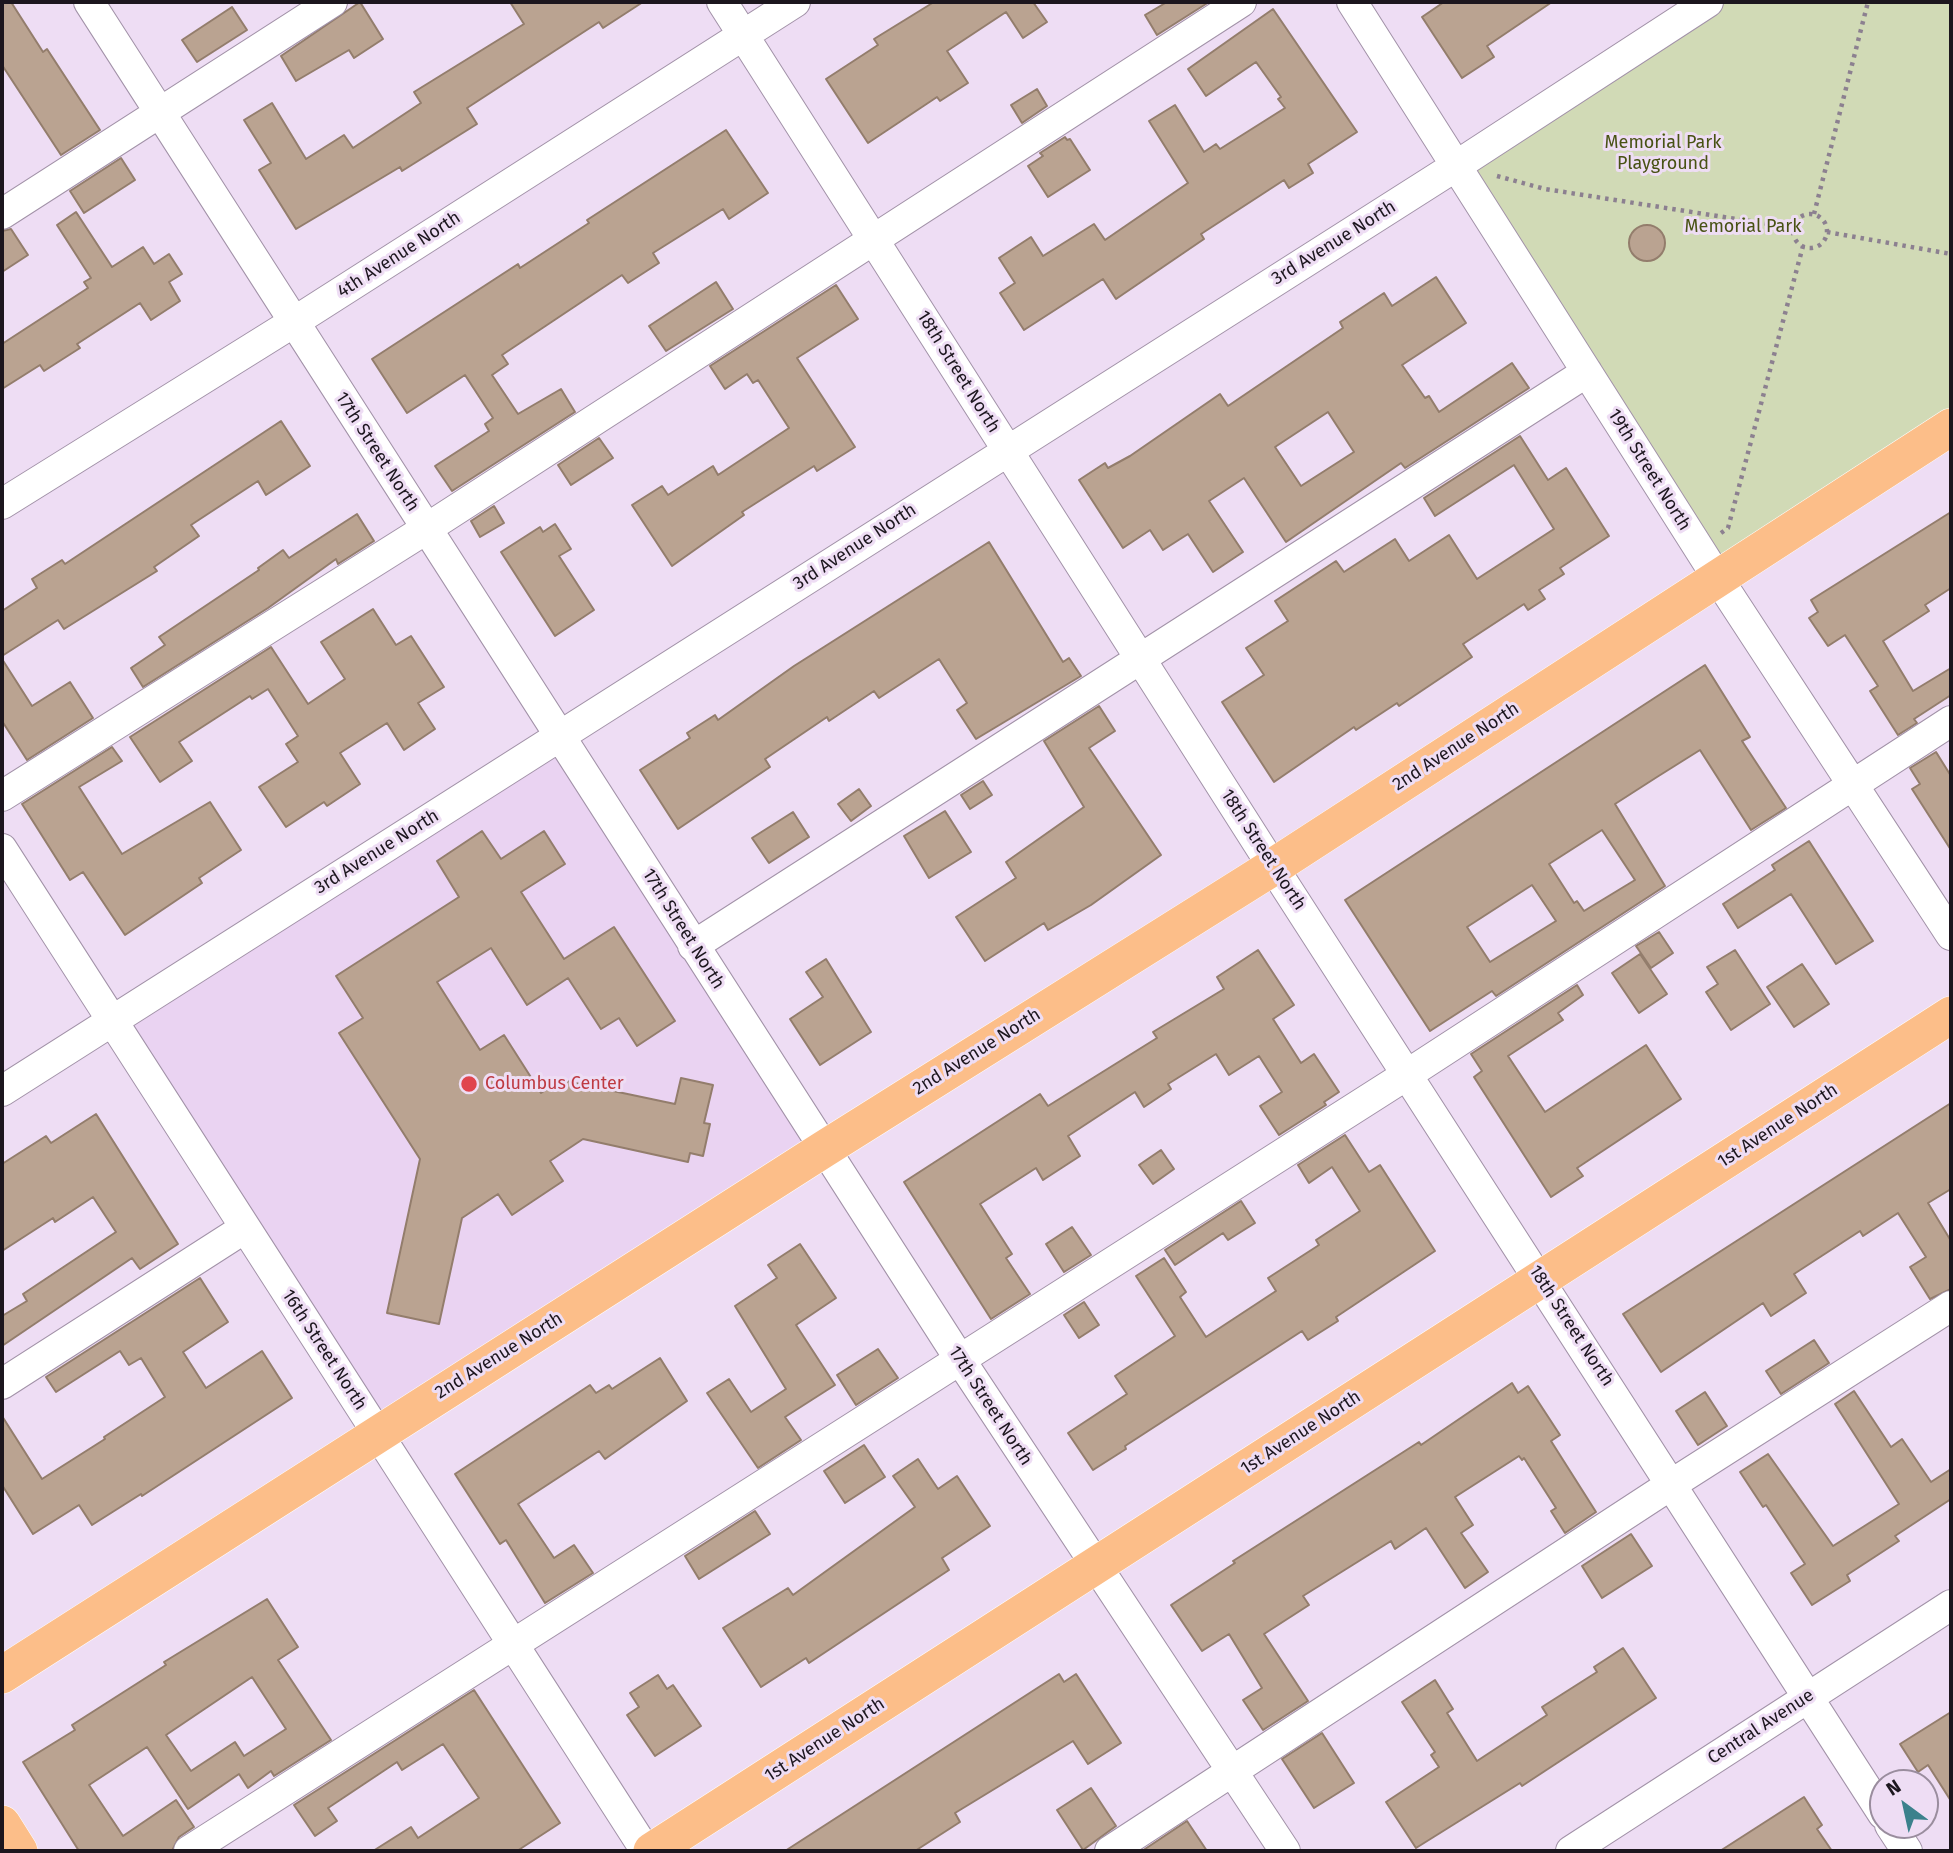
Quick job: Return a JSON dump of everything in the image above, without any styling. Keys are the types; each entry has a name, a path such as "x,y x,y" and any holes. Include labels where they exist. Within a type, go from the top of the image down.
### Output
{"main road":[{"name":"2nd Avenue North","path":"2,1675 377,1433 1273,867 1951,427"},
{"name":"1st Avenue North","path":"653,1851 1951,1016"},
{"path":"2,1824 19,1851"}],"street":[{"name":"17th Street North","path":"89,2 1094,1567 1285,1851"},
{"path":"2,214 332,2"},
{"name":"18th Street North","path":"722,2 1273,867 1541,1278 1869,1792"},
{"name":"4th Avenue North","path":"2,504 294,322 795,2"},
{"path":"2,796 426,529 1241,2"},
{"name":"19th Street North","path":"1352,2 1717,577 1951,935"},
{"name":"3rd Avenue North","path":"2,1091 1456,166 1708,2"},
{"path":"693,946 1587,372"},
{"path":"189,1851 1408,1074 1951,721"},
{"name":"16th Street North","path":"2,849 646,1851"},
{"path":"2,1384 245,1228"},
{"path":"1110,1851 1672,1484 1951,1306"},
{"name":"Central Avenue","path":"1571,1851 1951,1605"}],"path":[{"path":"1814,214 1868,2"},
{"path":"1456,166 1545,189 1794,228"},
{"path":"1814,214 1824,222 1827,232 1819,245 1803,246 1796,240 1794,228 1801,217 1814,214"},
{"path":"1827,232 1951,254"},
{"path":"1714,537 1728,528 1803,246"}],"shaded area":[{"name":"Columbus Center","path":"560,736 824,1149 377,1433 114,1020"}],"green space":[{"name":"Memorial Park","path":"1708,2 1951,2 1951,427 1717,577 1456,166"}],"building":[{"path":"2,2 11,2 43,52 47,49 100,130 61,155 2,65"},
{"path":"360,2 383,39 354,58 349,50 296,81 281,56"},
{"path":"510,2 643,2 603,28 599,22 467,108 477,124 402,171 400,167 296,229 259,170 271,163 244,120 272,103 306,159 344,135 353,148 421,103 414,92 524,24"},
{"path":"934,2 1033,2 1047,22 1023,38 1006,12 947,51 968,83 940,101 937,97 868,143 826,79 878,45 874,39"},
{"path":"1167,2 1209,2 1157,35 1145,15"},
{"path":"1444,2 1552,2 1487,46 1494,57 1462,78 1422,17"},
{"path":"232,7 247,30 197,62 182,40"},
{"path":"1273,9 1357,132 1308,164 1313,173 1289,188 1284,180 1201,234 1204,239 1116,299 1103,279 1024,330 1000,293 1015,283 999,258 1031,237 1043,256 1094,224 1105,240 1188,183 1149,121 1175,105 1204,152 1216,144 1220,149 1285,108 1278,99 1281,97 1256,62 1206,96 1188,69"},
{"path":"1037,89 1047,106 1022,123 1011,105"},
{"path":"726,130 768,193 729,219 723,209 653,253 659,263 628,283 622,275 502,355 508,364 492,375 518,414 561,389 575,412 452,491 435,466 489,431 485,424 493,418 465,375 407,413 372,359 518,264 520,268 589,223 587,220"},
{"path":"1065,137 1070,139 1090,170 1048,197 1028,166 1043,156 1040,153"},
{"path":"121,158 135,180 84,213 70,191"},
{"path":"76,212 112,267 143,247 154,264 169,254 182,274 169,282 180,301 151,320 140,303 77,344 80,348 44,371 40,365 2,389 2,344 88,288 84,282 91,278 57,225"},
{"path":"1647,225 1660,230 1665,243 1660,256 1647,261 1634,256 1629,243 1634,230"},
{"path":"11,229 28,255 2,272 2,231"},
{"path":"1436,277 1466,323 1402,365 1425,398 1429,396 1439,412 1512,363 1529,388 1405,468 1401,463 1286,542 1244,478 1209,501 1243,552 1213,572 1188,534 1163,550 1150,530 1123,548 1079,480 1105,463 1108,468 1130,456 1220,394 1228,406 1343,328 1340,322 1384,293 1392,306","holes":["1328,412 1354,452 1301,486 1275,447"]},
{"path":"716,282 733,309 666,351 649,326"},
{"path":"836,285 858,319 797,358 855,447 817,471 814,466 742,512 744,515 672,566 632,505 662,486 668,495 713,466 718,475 789,428 758,380 753,383 747,374 725,389 710,366"},
{"path":"281,421 310,466 266,495 258,481 191,525 199,536 154,567 157,571 64,629 58,620 2,656 2,611 37,588 32,579 62,560 65,564"},
{"path":"1520,436 1548,480 1566,468 1609,536 1560,568 1564,574 1539,590 1545,599 1528,610 1524,604 1463,644 1472,657 1399,706 1397,703 1356,730 1354,727 1274,782 1222,702 1264,675 1246,648 1288,621 1275,601 1336,561 1344,572 1395,539 1409,561 1449,535 1477,579 1554,529 1514,465 1435,516 1424,498"},
{"path":"599,438 613,458 571,485 558,465"},
{"path":"494,506 504,523 480,537 471,521"},
{"path":"1951,512 1951,588 1925,605 1929,611 1883,641 1913,691 1951,668 1951,695 1914,719 1917,723 1898,735 1870,691 1878,686 1845,635 1828,646 1809,618 1818,612 1811,600"},
{"path":"357,514 374,541 338,564 336,559 268,608 143,687 131,668 165,645 159,637 259,570 258,568 283,550 289,558"},
{"path":"555,524 571,549 559,556 594,610 555,636 501,552 540,527 543,532"},
{"path":"989,542 1063,662 1069,658 1081,676 976,739 957,710 967,703 939,659 879,698 874,691 829,721 827,717 765,759 770,767 678,829 640,770 690,738 687,733 715,715 718,720 794,666"},
{"path":"373,609 396,645 411,636 444,687 418,703 435,729 404,750 387,723 340,753 360,784 327,806 324,802 286,827 259,787 298,762 286,744 298,736 268,689 252,699 250,696 179,742 192,761 160,782 130,737 271,647 308,704 345,679 321,642"},
{"path":"2,659 32,706 70,682 93,718 27,760 2,721"},
{"path":"1705,665 1750,737 1742,741 1786,808 1751,830 1700,750 1615,804 1665,886 1496,996 1492,991 1430,1031 1345,900","holes":["1602,830 1635,880 1584,911 1577,901 1574,903 1549,864","1532,885 1556,921 1490,962 1467,927"]},
{"path":"1099,706 1115,731 1089,748 1161,855 1091,905 1048,930 1044,923 985,961 956,917 1016,878 1006,862 1084,807 1044,741"},
{"path":"112,747 122,761 79,787 122,854 210,802 241,850 199,878 202,883 125,935 83,872 70,880 22,804"},
{"path":"1936,752 1951,776 1951,850 1912,789 1920,784 1910,768"},
{"path":"983,781 992,795 970,809 961,795"},
{"path":"859,789 871,806 851,821 838,804"},
{"path":"945,811 971,852 929,878 904,836"},
{"path":"793,812 809,837 769,863 752,838"},
{"path":"482,831 501,859 544,831 565,864 521,892 564,959 614,927 675,1021 637,1046 619,1018 601,1029 568,978 527,1005 491,948 437,982 480,1050 504,1035 541,1093 561,1080 675,1104 681,1078 713,1085 704,1123 710,1124 703,1156 690,1153 688,1162 583,1139 550,1161 563,1181 512,1215 498,1194 462,1218 439,1324 387,1313 420,1159 339,1033 363,1018 336,976 459,897 437,861"},
{"path":"1809,841 1873,941 1836,964 1791,894 1738,928 1723,904 1775,870 1772,865"},
{"path":"1659,932 1673,953 1651,968 1636,946"},
{"path":"1258,950 1294,1005 1273,1019 1301,1063 1314,1054 1339,1092 1324,1102 1326,1105 1279,1135 1260,1106 1282,1092 1259,1056 1229,1075 1216,1054 1168,1084 1171,1089 1144,1107 1135,1092 1068,1136 1080,1156 1043,1180 1036,1168 980,1204 1012,1254 1006,1258 1030,1294 991,1319 904,1182 1040,1094 1048,1106 1157,1038 1153,1032 1224,989 1217,977"},
{"path":"1735,950 1770,1004 1731,1030 1706,992 1718,984 1707,967"},
{"path":"1640,954 1667,994 1639,1013 1612,973"},
{"path":"826,959 871,1032 820,1065 790,1019 823,997 806,972"},
{"path":"1802,964 1829,1004 1794,1027 1767,987"},
{"path":"1577,985 1583,995 1558,1013 1563,1020 1508,1056 1545,1112 1646,1045 1681,1099 1577,1168 1583,1176 1551,1197 1474,1077 1482,1071 1471,1054"},
{"path":"1951,1103 1951,1189 1928,1203 1951,1241 1951,1289 1930,1299 1910,1267 1926,1257 1898,1213 1863,1236 1860,1231 1794,1274 1806,1293 1771,1316 1763,1303 1661,1372 1623,1314"},
{"path":"96,1114 178,1244 140,1269 132,1258 2,1346 2,1316 27,1301 23,1294 116,1232 93,1197 55,1222 53,1218 2,1251 2,1164 46,1136 51,1143"},
{"path":"1345,1135 1369,1172 1380,1165 1435,1251 1336,1317 1338,1321 1308,1340 1302,1331 1125,1446 1126,1449 1093,1470 1068,1433 1127,1394 1115,1376 1175,1336 1136,1276 1164,1258 1186,1292 1180,1297 1206,1337 1276,1291 1268,1278 1319,1245 1316,1240 1360,1211 1332,1167 1309,1183 1298,1165"},
{"path":"1161,1150 1174,1169 1153,1184 1139,1165"},
{"path":"1241,1201 1255,1223 1228,1240 1223,1233 1175,1265 1165,1250"},
{"path":"1072,1227 1091,1255 1064,1272 1046,1244"},
{"path":"800,1244 836,1298 796,1325 835,1385 785,1417 801,1440 758,1468 707,1393 729,1379 751,1412 786,1389 735,1306 777,1278 768,1265"},
{"path":"200,1278 228,1322 183,1352 206,1388 262,1351 292,1398 142,1496 141,1494 92,1525 79,1505 33,1534 2,1485 2,1416 42,1479 105,1439 104,1437 165,1397 141,1358 129,1365 120,1351 56,1392 46,1377"},
{"path":"1084,1302 1099,1325 1079,1338 1064,1315"},
{"path":"1814,1340 1829,1363 1781,1394 1766,1371"},
{"path":"878,1349 898,1378 856,1405 837,1375"},
{"path":"660,1358 687,1401 605,1459 599,1451 518,1504 554,1558 574,1545 593,1573 545,1603 506,1540 500,1544 455,1474 590,1385 596,1393 609,1385 612,1389"},
{"path":"1512,1383 1518,1393 1528,1386 1560,1435 1551,1441 1596,1512 1565,1533 1551,1511 1556,1508 1524,1458 1522,1460 1519,1456 1455,1497 1473,1525 1461,1533 1488,1572 1465,1588 1426,1528 1395,1549 1391,1541 1303,1596 1309,1605 1264,1634 1308,1701 1263,1730 1243,1700 1262,1688 1229,1634 1202,1651 1171,1605 1235,1563 1233,1561 1419,1442 1421,1445"},
{"path":"1854,1391 1891,1447 1902,1439 1931,1482 1951,1469 1951,1499 1895,1536 1899,1541 1847,1575 1850,1581 1812,1605 1791,1573 1805,1564 1766,1505 1763,1507 1740,1472 1768,1454 1833,1546 1899,1504 1835,1404"},
{"path":"1705,1392 1727,1426 1698,1445 1676,1411"},
{"path":"864,1445 885,1477 845,1503 824,1471"},
{"path":"918,1459 938,1489 957,1476 990,1526 942,1558 949,1570 809,1663 806,1658 761,1687 723,1628 788,1588 793,1595 915,1507 893,1476"},
{"path":"755,1511 770,1534 699,1579 685,1556"},
{"path":"1631,1534 1652,1566 1602,1598 1582,1566"},
{"path":"267,1599 298,1647 278,1660 331,1740 274,1776 271,1771 248,1788 239,1774 188,1809 147,1747 89,1785 123,1836 176,1800 194,1827 179,1837 172,1851 79,1851 23,1762 75,1730 72,1725 166,1665 164,1662","holes":["252,1677 286,1729 244,1756 235,1742 191,1771 166,1735"]},
{"path":"1623,1648 1656,1698 1522,1786 1520,1783 1416,1848 1386,1802 1439,1767 1431,1755 1435,1752 1402,1702 1435,1680 1453,1709 1447,1713 1477,1761 1547,1715 1542,1707 1597,1672 1594,1667"},
{"path":"1059,1674 1064,1682 1076,1674 1121,1743 1088,1764 1073,1741 955,1813 960,1822 915,1851 785,1851"},
{"path":"658,1675 667,1689 673,1685 701,1726 655,1756 627,1715 639,1707 630,1693"},
{"path":"474,1690 560,1823 517,1851 373,1851 411,1827 418,1838 479,1798 443,1744 402,1770 397,1762 328,1808 337,1821 315,1836 294,1805"},
{"path":"1951,1712 1951,1801 1939,1782 1939,1769 1931,1769 1928,1765 1916,1769 1900,1744"},
{"path":"1322,1733 1354,1783 1314,1808 1282,1759"},
{"path":"1091,1788 1116,1826 1083,1850 1057,1810"},
{"path":"1804,1797 1822,1825 1817,1829 1832,1851 1720,1851"},
{"path":"1187,1821 1207,1851 1142,1851"}],"place":[{"name":"Columbus Center","path":"469,1084"}],"park label":[{"name":"Memorial Park Playground","path":"1663,153"}]}
